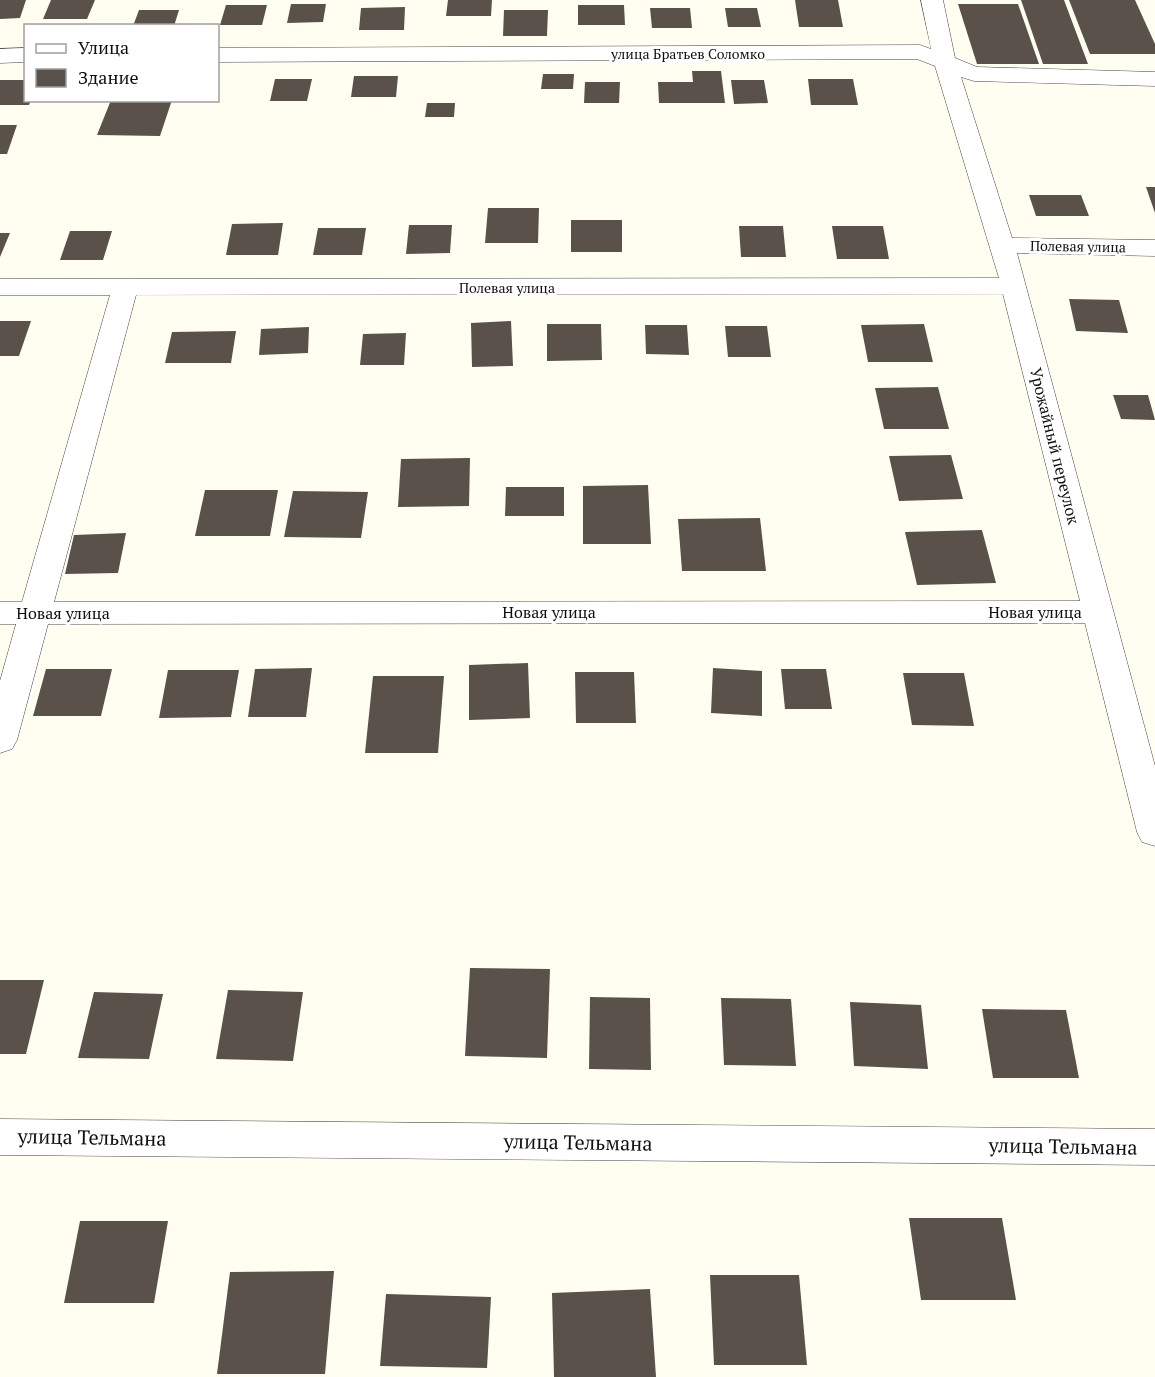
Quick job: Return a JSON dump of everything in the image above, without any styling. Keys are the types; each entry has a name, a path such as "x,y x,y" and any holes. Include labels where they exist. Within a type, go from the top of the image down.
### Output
{"street":[{"name":"Урожайный переулок","path":"932,0 945,62 1014,286 1155,832"},
{"name":"улица Братьев Соломко","path":"219,55 920,52 974,74 1155,79"},
{"path":"0,56 24,56"},
{"name":"Полевая улица","path":"1001,245 1155,248"},
{"name":"Полевая улица","path":"0,287 1014,286"},
{"path":"0,740 125,288"},
{"name":"Новая улица","path":"0,613 1097,612"},
{"name":"улица Тельмана","path":"0,1137 1155,1147"}],"building":[{"path":"0,0 26,0 20,18 0,19"},
{"path":"51,0 95,0 87,19 43,19"},
{"path":"448,0 492,0 491,16 446,16"},
{"path":"795,0 838,0 843,27 799,27"},
{"path":"1021,0 1064,0 1088,64 1043,64"},
{"path":"1069,0 1135,0 1155,44 1155,54 1090,54"},
{"path":"291,4 326,4 323,22 287,23"},
{"path":"958,4 1018,4 1039,64 977,64"},
{"path":"226,5 267,5 262,25 220,25"},
{"path":"578,5 624,5 625,25 578,25"},
{"path":"405,7 404,30 359,30 361,8"},
{"path":"650,8 690,8 692,28 652,28"},
{"path":"725,8 757,8 761,27 728,27"},
{"path":"139,10 179,10 175,24 134,24"},
{"path":"504,10 548,10 547,36 503,36"},
{"path":"692,71 721,71 725,103 659,103 658,82 693,82"},
{"path":"543,74 574,74 573,89 541,89"},
{"path":"354,76 398,76 396,97 351,97"},
{"path":"275,79 312,79 307,101 270,101"},
{"path":"808,79 853,79 858,105 811,105"},
{"path":"0,80 24,80 24,102 30,102 29,105 0,105"},
{"path":"731,80 764,80 768,103 734,104"},
{"path":"585,82 620,82 619,103 584,103"},
{"path":"110,102 171,102 160,136 97,135"},
{"path":"427,103 455,103 454,117 425,117"},
{"path":"0,125 17,125 7,154 0,154"},
{"path":"1146,187 1155,187 1155,213"},
{"path":"1029,195 1081,195 1089,216 1036,216"},
{"path":"488,208 539,208 538,243 485,243"},
{"path":"571,220 622,220 622,252 571,252"},
{"path":"283,223 278,255 226,255 232,224"},
{"path":"409,225 452,225 450,253 406,254"},
{"path":"739,226 783,226 786,257 741,257"},
{"path":"832,226 883,226 889,259 837,259"},
{"path":"318,228 366,228 362,255 313,255"},
{"path":"70,231 112,231 103,260 60,260"},
{"path":"0,233 10,233 0,257"},
{"path":"1069,299 1119,300 1128,333 1076,331"},
{"path":"0,321 31,321 19,356 0,356"},
{"path":"511,321 513,366 472,367 471,323"},
{"path":"547,324 601,324 602,360 547,361"},
{"path":"924,324 933,362 868,362 861,325"},
{"path":"645,325 687,325 689,355 646,354"},
{"path":"725,326 767,326 771,357 728,357"},
{"path":"309,327 308,353 259,355 261,329"},
{"path":"236,331 231,363 165,363 172,332"},
{"path":"406,333 404,365 360,365 363,334"},
{"path":"938,387 949,429 884,429 875,388"},
{"path":"1113,395 1148,395 1155,420 1121,419"},
{"path":"951,455 963,499 899,501 889,456"},
{"path":"470,458 469,506 398,507 401,459"},
{"path":"648,485 651,544 583,544 583,486"},
{"path":"506,487 564,487 564,516 505,516"},
{"path":"205,490 278,490 270,536 195,536"},
{"path":"293,491 368,492 361,538 284,537"},
{"path":"760,518 766,571 682,571 678,519"},
{"path":"982,530 996,583 917,585 905,532"},
{"path":"126,533 118,573 65,574 74,535"},
{"path":"528,663 530,718 469,720 469,665"},
{"path":"312,668 306,717 248,717 255,669"},
{"path":"713,668 762,671 762,716 711,713"},
{"path":"46,669 112,669 101,716 33,716"},
{"path":"781,669 826,669 832,709 785,709"},
{"path":"168,670 239,670 231,717 159,718"},
{"path":"575,672 634,672 636,723 576,723"},
{"path":"903,673 964,673 974,726 912,725"},
{"path":"373,676 444,676 438,753 365,753"},
{"path":"470,968 550,969 547,1058 465,1056"},
{"path":"0,980 44,980 26,1054 0,1054"},
{"path":"228,990 303,992 293,1061 216,1059"},
{"path":"94,992 163,994 149,1059 78,1058"},
{"path":"590,997 650,998 651,1070 589,1069"},
{"path":"721,998 791,999 796,1066 724,1065"},
{"path":"850,1002 921,1005 928,1069 854,1066"},
{"path":"982,1009 1066,1010 1079,1078 993,1078"},
{"path":"909,1218 1002,1218 1016,1300 921,1300"},
{"path":"80,1221 168,1221 154,1303 64,1303"},
{"path":"334,1271 325,1374 217,1374 230,1272"},
{"path":"710,1275 799,1275 807,1365 714,1365"},
{"path":"650,1289 656,1377 554,1377 552,1293"},
{"path":"386,1294 491,1297 487,1368 380,1366"}]}
